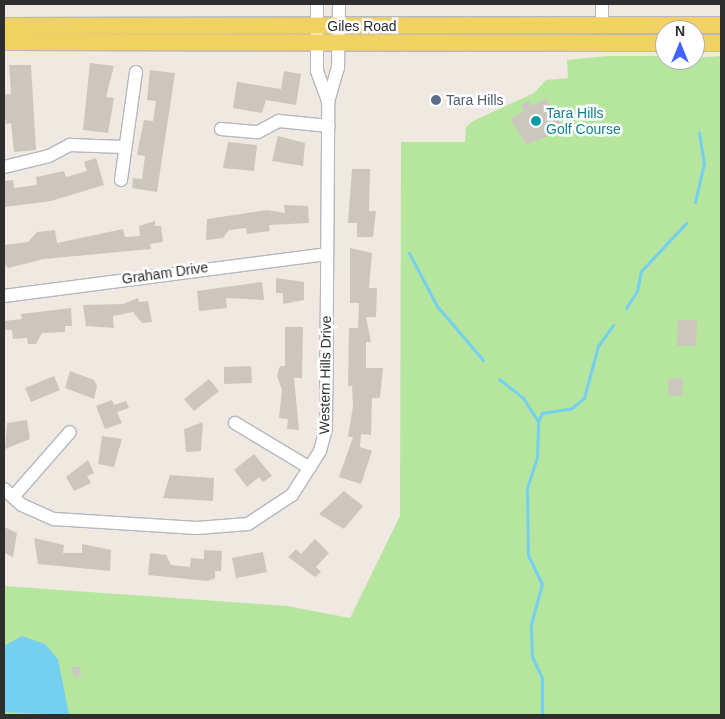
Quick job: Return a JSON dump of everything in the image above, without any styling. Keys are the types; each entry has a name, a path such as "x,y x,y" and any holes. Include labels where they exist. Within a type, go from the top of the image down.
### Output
{"main road":[{"name":"Giles Road","path":"4,26 721,25"},
{"name":"Giles Road","path":"4,42 317,44 655,43"},
{"path":"705,43 721,43"}],"street":[{"name":"Western Hills Drive","path":"8,493 54,519 223,527 248,524 270,512 292,495 310,468 326,429 326,254 329,126 328,102 318,80 317,4"},
{"name":"Western Hills Drive","path":"328,102 334,89 339,44 339,4"},
{"path":"602,4 602,25"},
{"path":"121,180 136,72"},
{"path":"221,129 258,132 278,121 329,126"},
{"path":"4,167 49,156 70,145 124,148"},
{"name":"Graham Drive","path":"4,296 326,254"},
{"path":"235,423 310,468"},
{"path":"8,493 70,432"}],"green space":[{"name":"Tara Hills Golf Course","path":"608,56 655,56 655,70 705,70 705,57 721,56 721,715 4,715 4,586 287,606 350,618 400,516 401,142 465,142 466,127 473,121 534,93 546,80 568,78 567,60"}],"water":[{"path":"22,636 45,644 58,659 69,715 4,712 4,646"}],"building":[{"path":"90,63 114,66 106,97 114,98 108,133 83,130"},
{"path":"9,65 31,65 36,150 14,152 11,123 6,124 4,112 5,94 11,94"},
{"path":"150,70 175,73 157,192 132,188 133,178 142,179 145,156 137,155 144,120 153,121 156,101 147,100"},
{"path":"284,71 301,74 296,105 266,100 262,113 233,108 237,82 281,89"},
{"name":"Tara Hills Golf Course","path":"546,98 561,123 547,131 549,136 526,144 510,119 524,111 521,105 529,100 532,106"},
{"path":"278,136 305,143 303,166 272,161"},
{"path":"228,142 257,145 254,171 223,168"},
{"path":"96,158 104,185 51,201 5,207 4,181 13,180 14,188 37,185 36,177 64,171 66,177 87,171 84,162"},
{"path":"352,169 370,169 369,211 376,211 373,237 357,237 357,223 348,223"},
{"path":"284,205 308,206 309,223 269,225 270,231 247,234 246,228 229,230 223,238 206,240 207,219 267,210 285,213"},
{"path":"155,221 155,226 161,226 163,242 150,244 151,249 44,259 8,268 4,264 4,245 28,242 37,232 55,230 57,243 123,229 125,237 140,236 139,226"},
{"path":"350,248 372,253 369,288 377,288 376,317 366,317 371,342 366,342 366,368 383,368 380,398 372,398 371,435 361,434 360,447 372,451 361,484 339,477 353,437 348,437 353,406 352,386 348,386 349,328 358,328 359,303 350,303"},
{"path":"276,278 304,282 304,300 283,304 283,293 276,293"},
{"path":"262,282 264,300 226,298 227,308 199,311 197,291"},
{"path":"138,298 139,302 148,301 152,322 142,323 133,312 113,316 114,328 86,326 83,305 123,304"},
{"path":"71,308 72,326 65,326 65,332 42,333 36,344 28,344 27,338 13,339 12,330 4,330 4,321 22,319 21,314"},
{"path":"678,320 697,320 696,346 677,346"},
{"path":"285,327 303,327 302,378 294,378 299,430 287,429 288,419 279,418 282,390 277,376 280,366 285,366"},
{"path":"251,366 252,383 224,384 224,367"},
{"path":"70,371 94,380 97,386 94,399 65,388"},
{"path":"54,376 60,390 31,402 25,388"},
{"path":"682,378 683,396 669,396 668,379"},
{"path":"209,379 219,391 194,411 184,399"},
{"path":"112,400 114,405 126,401 129,408 117,412 122,423 105,429 96,406"},
{"path":"27,420 30,439 5,449 7,423"},
{"path":"203,422 201,451 186,452 184,429"},
{"path":"102,436 122,439 114,467 98,464"},
{"path":"254,454 272,476 263,482 259,477 247,487 234,470"},
{"path":"88,460 94,473 87,476 91,483 74,491 66,477"},
{"path":"170,475 214,478 213,501 163,498"},
{"path":"344,491 363,506 344,529 319,514"},
{"path":"4,527 17,533 13,557 4,553"},
{"path":"34,538 64,545 63,553 82,553 82,544 111,550 110,571 38,564"},
{"path":"315,539 329,553 316,567 321,572 315,577 288,557 296,549 301,554"},
{"path":"204,550 222,551 221,571 215,571 215,578 208,581 148,575 150,553 166,555 171,565 190,567 191,558 204,559"},
{"path":"263,552 267,572 236,578 232,558"},
{"path":"72,667 80,667 81,676 73,677"}],"waterway":[{"path":"695,202 704,164 699,132"},
{"path":"626,308 637,291 641,271 686,223"},
{"path":"409,253 437,306 483,360"},
{"path":"542,715 542,678 532,657 531,624 542,584 528,555 527,488 537,457 538,421 542,413 572,408 584,398 598,346 613,325"},
{"path":"499,379 523,398 538,421"}],"place":[{"name":"Tara Hills","path":"436,100"},
{"name":"Tara Hills Golf Course","path":"536,121"}]}
